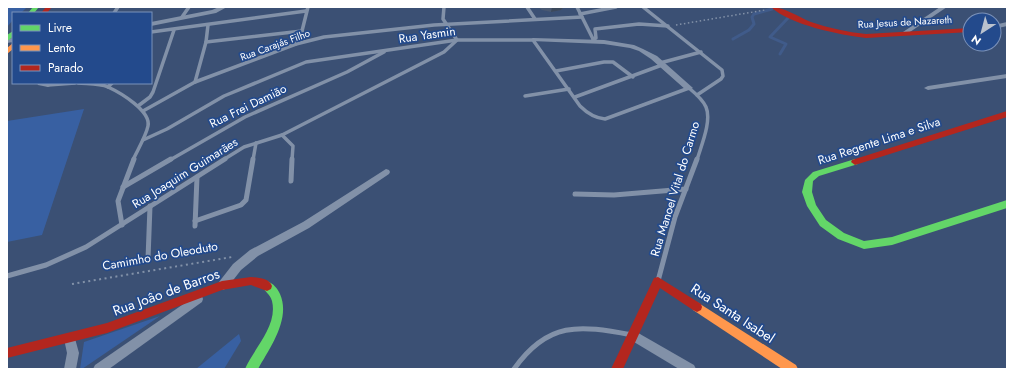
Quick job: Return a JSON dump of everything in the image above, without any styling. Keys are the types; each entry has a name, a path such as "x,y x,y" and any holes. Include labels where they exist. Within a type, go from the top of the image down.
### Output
{"street":[{"path":"152,24 214,12 224,7"},
{"name":"Rua Jesus de Nazareth","path":"775,7 789,15 820,27 850,35 866,36 962,30"},
{"path":"905,33 944,7"},
{"name":"Rua Manoel Vital do Carmo","path":"533,40 594,41 632,47 640,50 661,64 689,88"},
{"path":"928,88 1007,76"},
{"name":"Rua Regente Lima e Silva","path":"1007,114 816,174 810,180 807,192 812,206 823,223 841,236 864,245 892,241 1007,204"},
{"path":"223,285 237,267 254,253 306,225 386,172"},
{"name":"Rua Joâo de Barros","path":"7,353 70,339 140,317 195,299 223,285 253,281 266,285 273,292 278,300 279,310 275,325 251,369"},
{"path":"617,369 658,281"},
{"name":"Rua Santa Isabel","path":"658,281 792,369"},
{"path":"99,369 195,299"},
{"path":"633,336 690,369"},
{"path":"70,339 73,353 70,369"}],"lane":[{"path":"182,17 189,7"},
{"path":"444,7 443,19 457,40"},
{"path":"527,7 536,19"},
{"path":"577,7 594,41"},
{"name":"Rua Carajás Filho","path":"143,111 195,82 296,44 324,37 446,24 581,15 616,7"},
{"path":"643,7 702,52 719,66 724,73 721,79 697,95"},
{"path":"152,32 174,30 307,9 302,32 296,44"},
{"path":"195,82 206,42 208,24"},
{"path":"594,41 596,38 595,29 639,24 668,26"},
{"path":"138,106 150,97 153,92 174,30"},
{"path":"206,42 302,32"},
{"name":"Rua Yasmin","path":"143,140 167,129 224,96 293,67 326,58 386,51 457,40 533,40"},
{"name":"Rua Joaquim Guimarães","path":"7,276 46,265 86,247 244,147 282,135 434,58 444,52 457,40"},
{"path":"533,40 575,97 577,103 595,118 605,119 689,88"},
{"name":"Rua Frei Damião","path":"123,187 245,116 347,72 386,51"},
{"path":"575,97 633,77 661,64 702,52"},
{"path":"556,71 604,62 613,62 633,77"},
{"path":"97,84 108,87 138,106 147,117 148,126 118,201 122,225"},
{"path":"108,87 111,84"},
{"name":"Rua Manoel Vital do Carmo","path":"658,281 675,217 696,164 708,120 706,107 697,95 689,88"},
{"path":"525,96 569,89"},
{"path":"282,135 293,146 291,181"},
{"path":"197,177 195,223 241,205 246,200 256,143"},
{"path":"575,194 614,195 686,189"},
{"path":"148,259 150,206"},
{"path":"514,369 531,346 546,336 560,330 593,329 633,336"}],"path":[{"path":"668,26 775,7"},
{"name":"Camimho do Oleoduto","path":"72,284 254,253"}],"shaded area":[{"path":"7,7 27,7 22,12 12,12 12,21 7,27"},
{"path":"84,109 42,235 7,242 7,121"},
{"path":"160,316 82,369 80,369 84,342"},
{"path":"239,334 241,341 224,369 196,369"}],"waterway":[{"path":"733,39 749,30 754,24 752,17 754,14 772,9"},
{"path":"780,54 786,44 770,37 788,18"}],"traffic: fast":[{"path":"32,12 36,7"},
{"path":"7,39 12,34"},
{"path":"855,162 816,174 809,180 807,192 812,206 823,223 841,236 864,245 892,241 1007,204"},
{"path":"251,369 267,343 276,322 278,311 277,302 274,293 267,286"}],"traffic: slow":[{"path":"7,52 12,46"},
{"path":"697,307 792,369"}],"traffic: jam":[{"path":"45,12 49,7"},
{"path":"774,7 818,27 854,35 866,36 962,30"},
{"path":"855,162 1007,114"},
{"path":"7,353 107,328 222,286 251,281 262,283 267,286"},
{"path":"617,369 658,281 697,307"}]}
